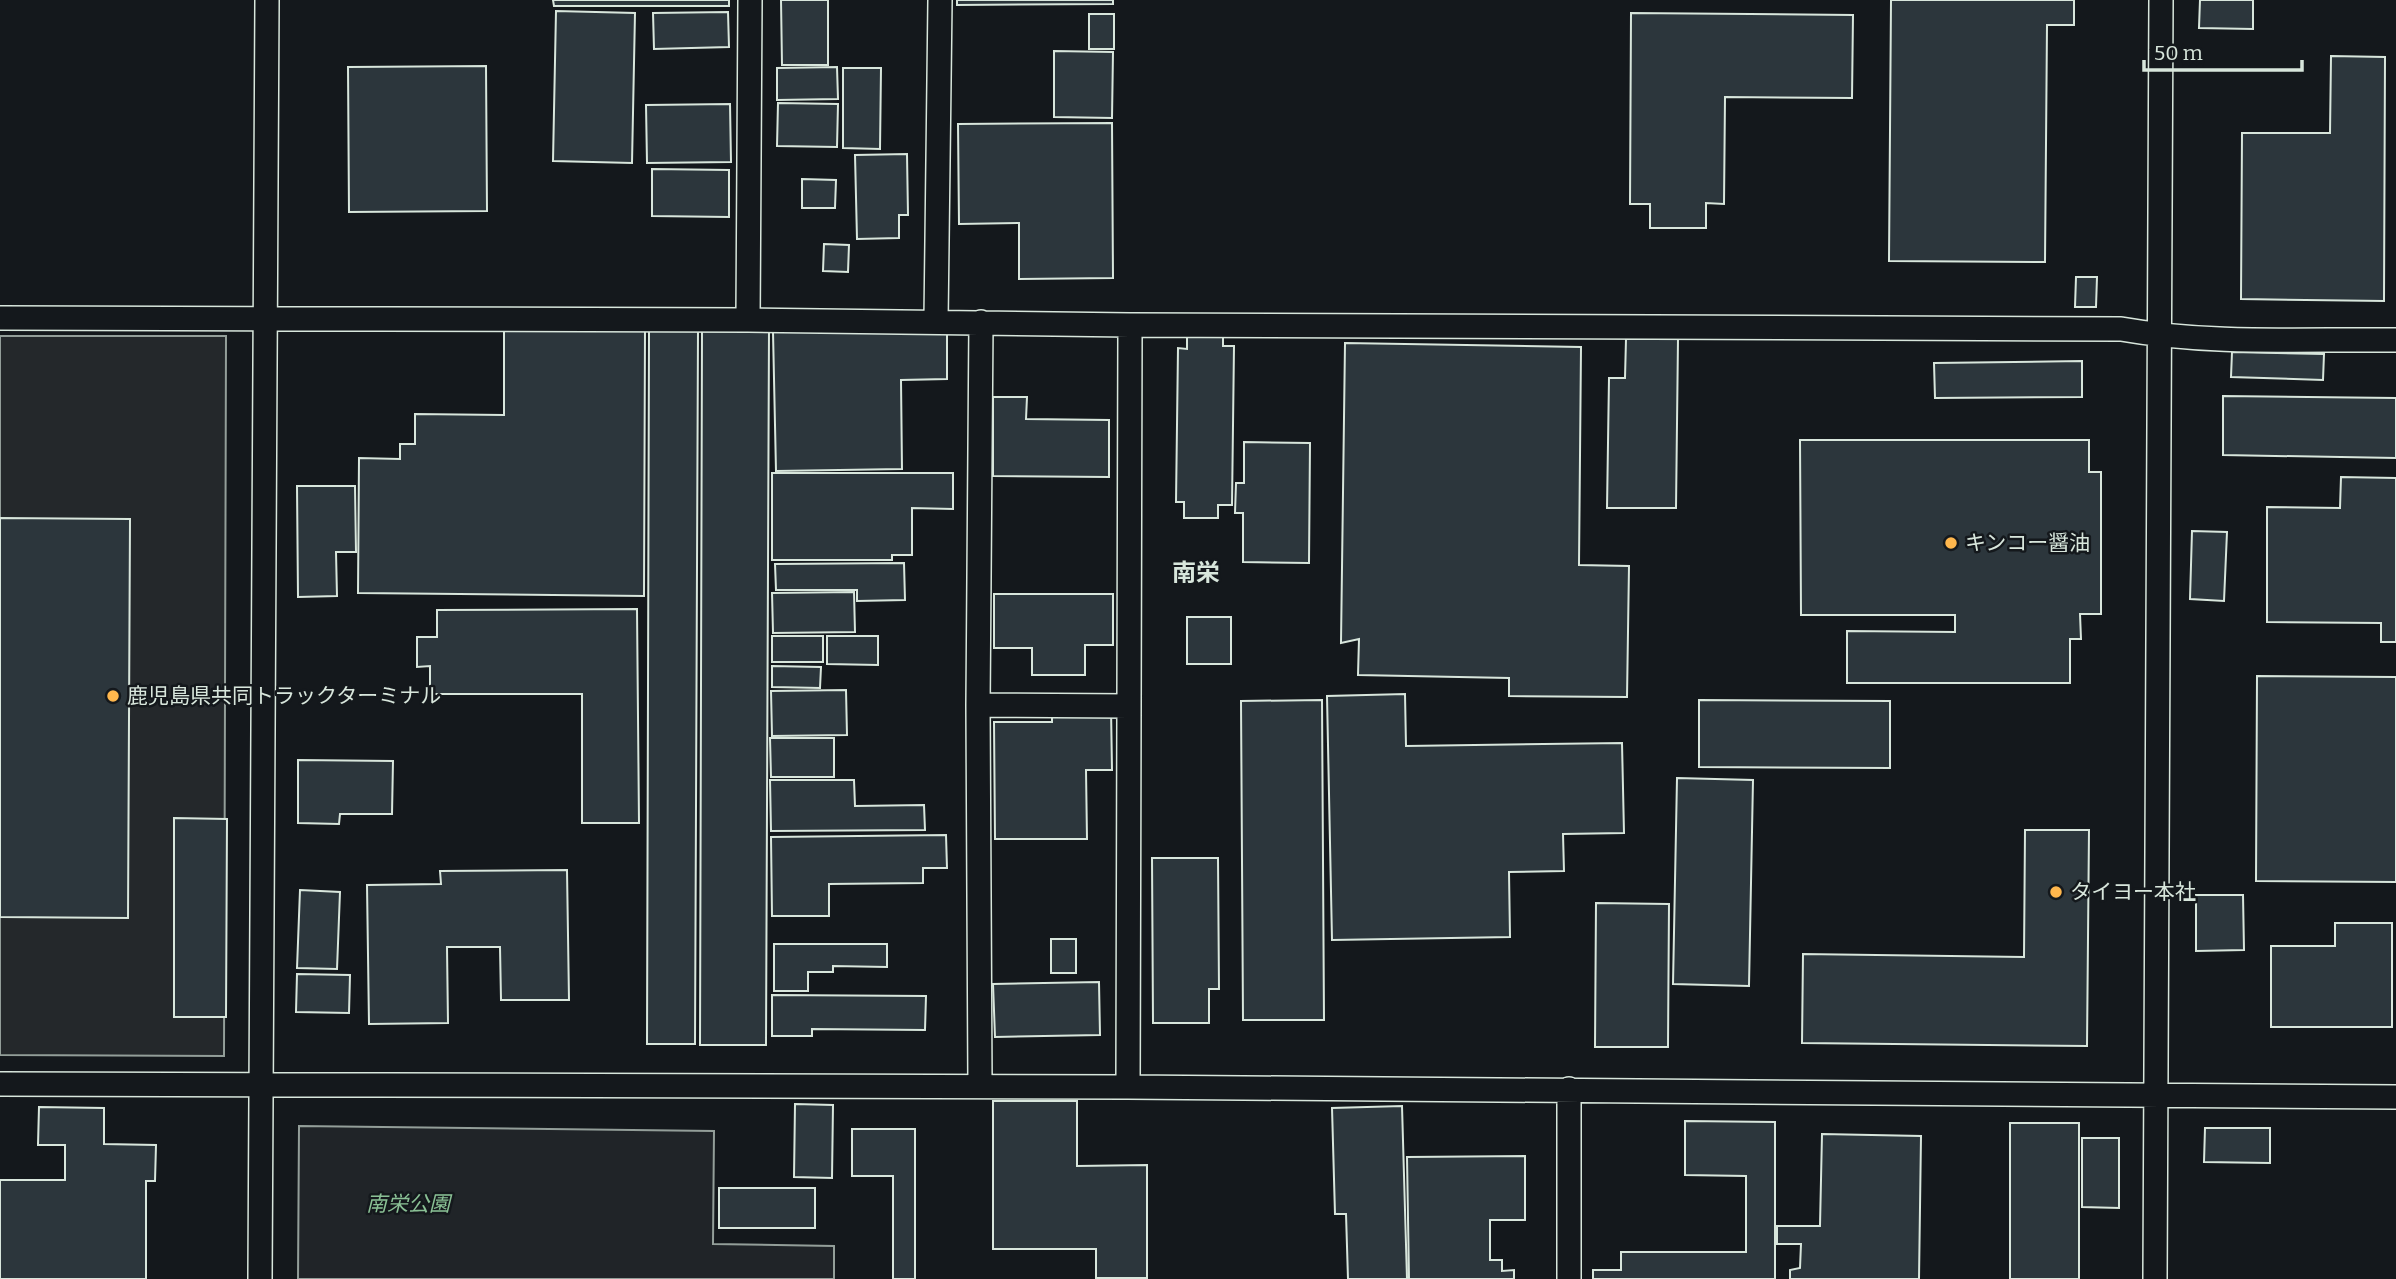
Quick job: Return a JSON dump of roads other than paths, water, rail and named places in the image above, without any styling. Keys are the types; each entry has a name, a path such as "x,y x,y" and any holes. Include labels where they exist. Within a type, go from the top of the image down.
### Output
{"street":[{"path":"260,1279 267,0"},
{"path":"748,320 751,0"},
{"path":"936,321 940,0"},
{"path":"2155,1279 2161,0"},
{"path":"0,318 936,321 1130,326 2121,328 2197,338 2396,340"},
{"path":"980,1086 978,705 981,322"},
{"path":"1128,1087 1130,326"},
{"path":"978,705 1129,706"},
{"path":"0,1084 1569,1089 2156,1097 2396,1097"},
{"path":"1569,1089 1569,1279"}],"place":[{"name":"キンコー醤油","path":"1951,543"},
{"name":"鹿児島県共同トラックターミナル","path":"113,696"},
{"name":"タイヨー本社","path":"2056,892"}],"district":[{"name":"南栄","path":"1196,573"}],"park label":[{"name":"南栄公園","path":"408,1204"}]}
